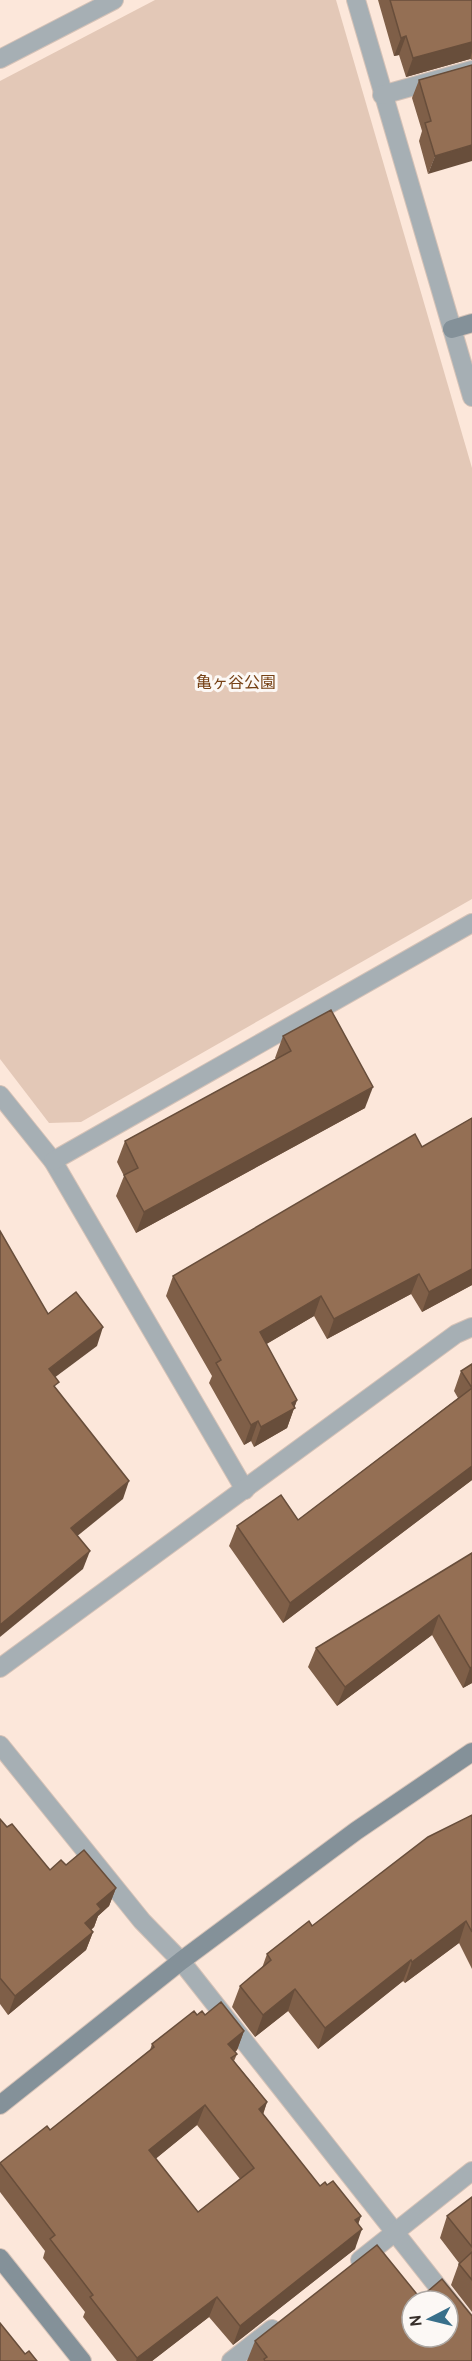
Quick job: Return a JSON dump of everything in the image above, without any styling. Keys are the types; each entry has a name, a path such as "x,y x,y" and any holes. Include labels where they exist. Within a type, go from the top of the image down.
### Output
{"street":[{"path":"0,59 114,0"},
{"path":"356,0 472,397"},
{"path":"382,95 472,70"},
{"path":"452,329 472,323"},
{"path":"52,1161 472,923"},
{"path":"0,1095 52,1161 245,1490"},
{"path":"0,1668 456,1334 472,1327"},
{"path":"0,1745 142,1921 181,1961 472,2330"},
{"path":"0,2105 181,1961 357,1831 472,1752"},
{"path":"349,2268 472,2171"},
{"path":"0,2258 82,2361"},
{"path":"231,2361 286,2318"}],"green space":[{"name":"亀ヶ谷公園","path":"155,0 336,0 472,468 472,899 81,1122 49,1123 0,1059 0,81"}],"building":[{"path":"390,0 472,0 472,42 413,58 406,36 401,38"},
{"path":"472,65 472,145 435,156 425,123 431,121 419,80"},
{"path":"331,1010 373,1087 144,1212 124,1175 138,1168 125,1141 291,1051 283,1036"},
{"path":"472,1118 472,1269 429,1292 419,1274 334,1319 321,1296 260,1332 297,1400 292,1403 295,1408 261,1427 258,1421 251,1425 216,1363 221,1360 173,1276 415,1134 422,1147"},
{"path":"0,1231 48,1314 76,1292 103,1327 49,1369 59,1382 54,1386 129,1481 71,1528 90,1551 0,1625"},
{"path":"472,1364 472,1388 461,1371"},
{"path":"472,1388 472,1466 290,1603 237,1526 281,1495 298,1520"},
{"path":"472,1553 472,1667 470,1668 439,1615 345,1687 316,1648"},
{"path":"472,1815 472,1932 466,1921 412,1962 411,1960 325,2028 295,1989 263,2015 240,1986 271,1960 267,1954 309,1921 312,1926 428,1837"},
{"path":"0,1819 7,1827 12,1824 50,1870 61,1860 66,1865 84,1850 116,1888 97,1904 101,1909 85,1923 93,1932 15,1996 0,1978"},
{"path":"221,2002 244,2031 228,2044 237,2054 231,2058 267,2102 259,2109 320,2186 325,2182 327,2185 333,2181 361,2216 355,2220 362,2229 240,2326 217,2297 137,2358 90,2297 93,2295 50,2239 55,2235 0,2163 47,2126 50,2130 154,2047 152,2044 194,2011 197,2015 202,2011 205,2015","holes":["205,2105 254,2168 198,2212 149,2150"]},
{"path":"472,2197 472,2247 447,2216"},
{"path":"377,2245 413,2289 400,2289 400,2349 460,2349 460,2301 472,2316 472,2361 265,2361 267,2357 255,2341"},
{"path":"472,2252 472,2280 459,2264"},
{"path":"442,2279 450,2289 430,2289"},
{"path":"0,2323 25,2354 29,2351 37,2361 0,2361"}]}
